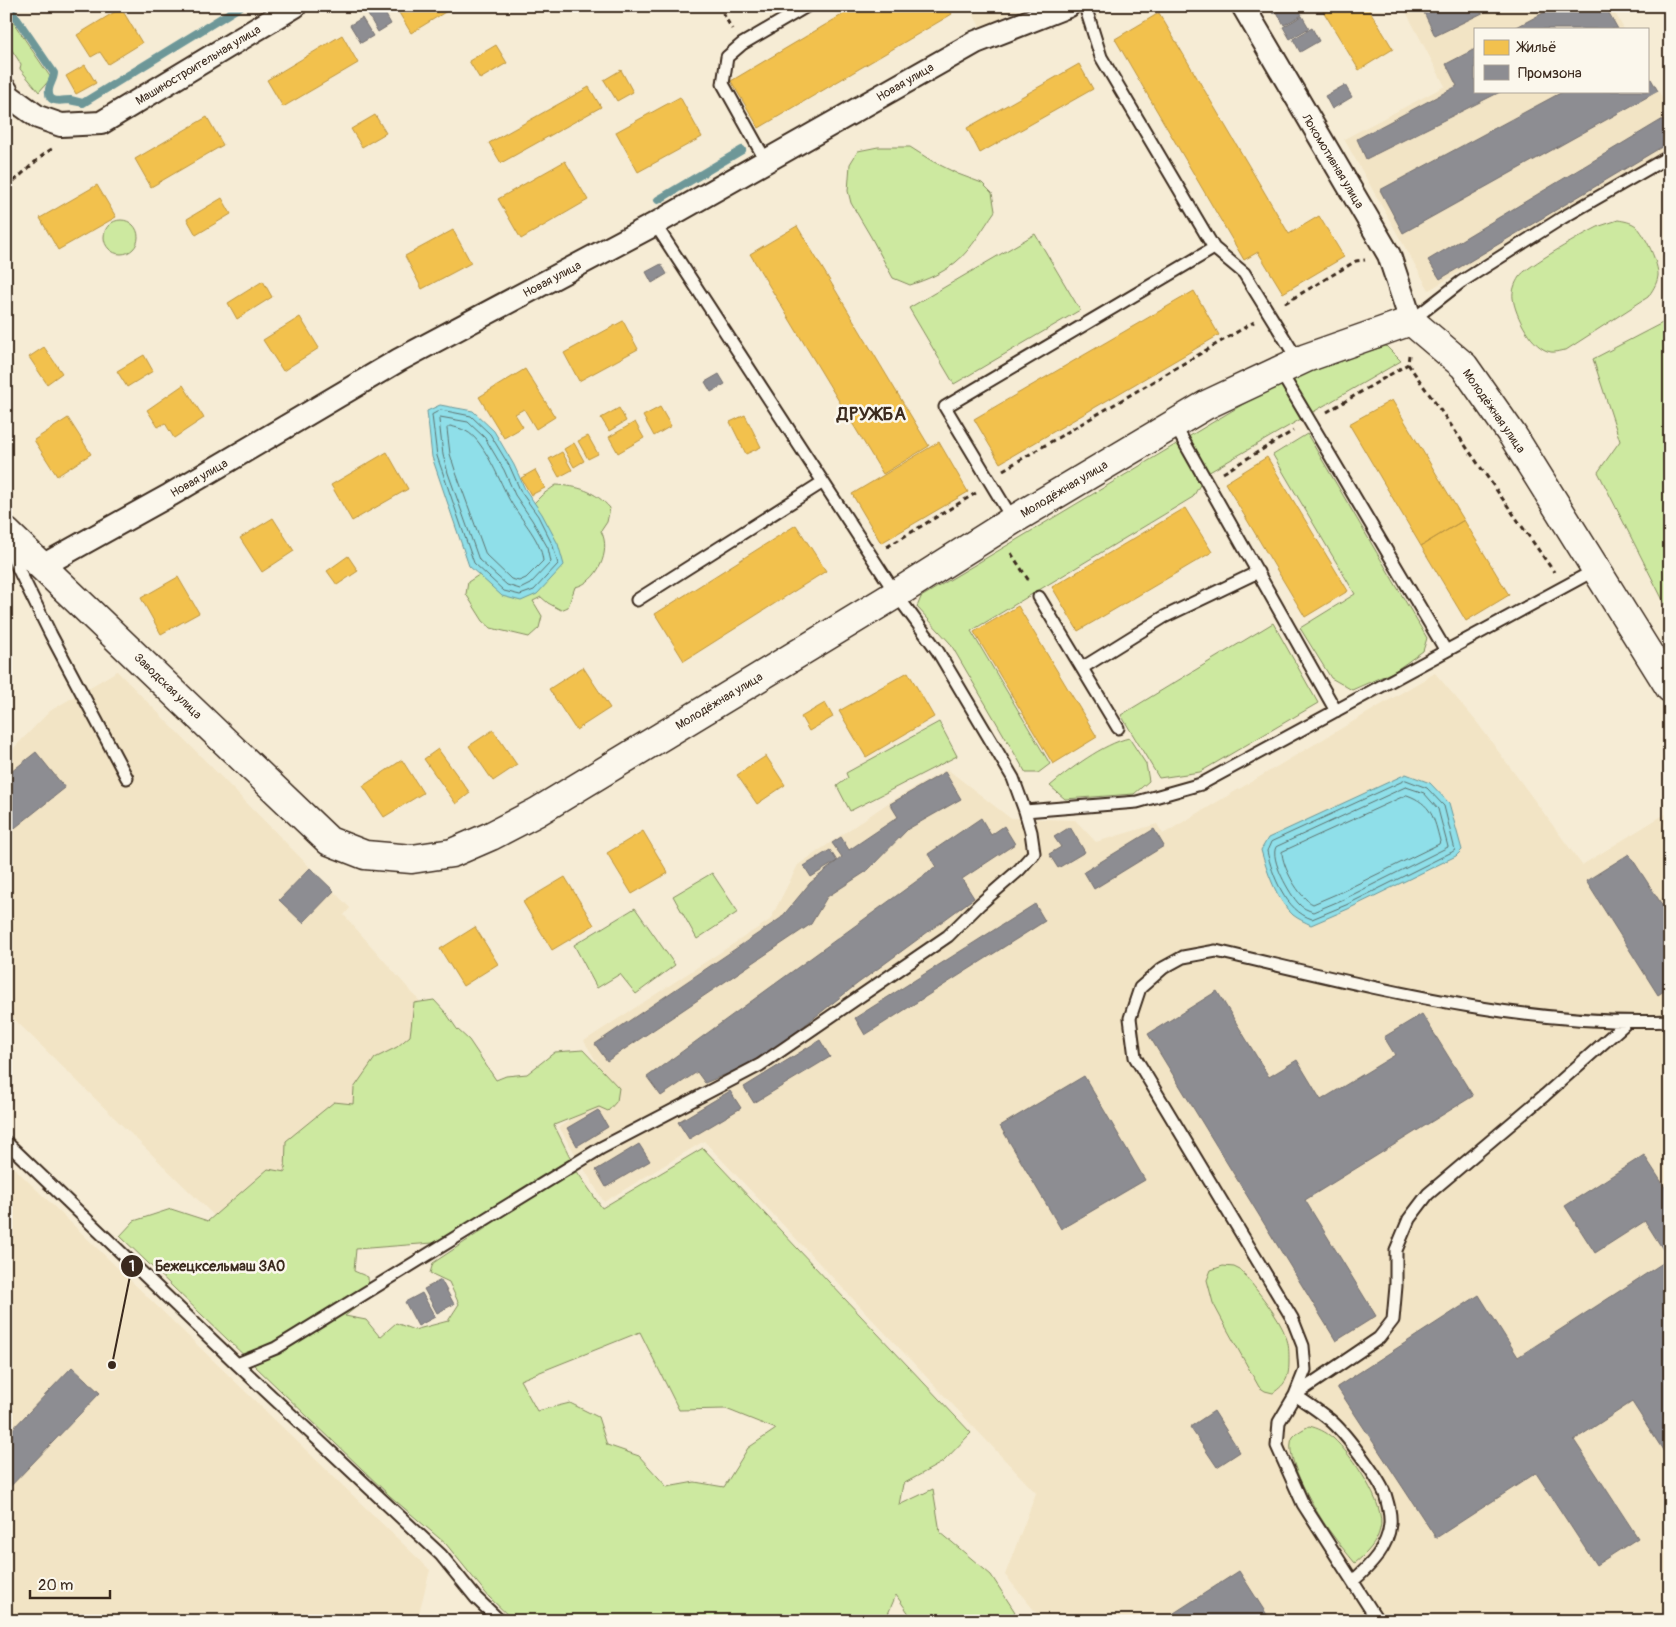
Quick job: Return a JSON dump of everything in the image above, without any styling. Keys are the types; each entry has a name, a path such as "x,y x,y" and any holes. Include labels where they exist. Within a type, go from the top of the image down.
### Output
{"street":[{"name":"Машиностроительная улица","path":"92,124 295,6"},
{"name":"Новая улица","path":"42,566 170,495 399,360 655,224 976,42 1068,6"},
{"name":"Локомотивная улица","path":"1243,6 1389,254 1411,321"},
{"path":"6,90 9,96 38,117 61,125 92,124"},
{"name":"Молодёжная улица","path":"329,841 365,855 412,859 452,853 491,836 537,812 896,594 1005,525 1206,405 1289,366 1411,321 1464,366 1513,436 1670,688"},
{"name":"Заводская улица","path":"6,532 329,841"}],"lane":[{"path":"766,161 723,84 727,57 742,44 807,6"},
{"path":"1085,6 1101,57 1214,248 1244,274 1268,313 1289,366 1446,652"},
{"path":"1411,321 1469,277 1562,218 1670,156"},
{"path":"237,1364 276,1348 601,1148 760,1065 948,936 980,904 1019,870 1034,853 1025,811 1012,778 937,650 896,594 655,224"},
{"path":"1005,525 988,478 946,407 1214,248"},
{"path":"1174,424 1336,711"},
{"path":"637,600 823,482"},
{"path":"6,544 51,636 127,778"},
{"path":"1025,811 1137,802 1201,784 1595,570"},
{"path":"1082,668 1164,617 1258,572"},
{"path":"1039,597 1118,728"},
{"path":"1378,1621 1303,1504 1277,1446 1279,1422 1295,1395 1305,1370 1304,1346 1292,1318 1136,1057 1130,1018 1140,988 1163,968 1183,957 1216,951 1426,999 1527,1015 1626,1023 1670,1021"},
{"path":"1295,1395 1379,1338 1393,1320 1396,1286 1396,1250 1409,1219 1428,1194 1545,1095 1626,1023"},
{"path":"6,1142 237,1364 441,1555 476,1598 500,1621"},
{"path":"1295,1395 1332,1421 1361,1456 1384,1493 1390,1511 1390,1526 1385,1543 1368,1567 1353,1581"}],"path":[{"path":"717,6 742,44"},
{"path":"6,186 17,179 45,153 92,124"},
{"path":"872,556 974,495 988,478 1356,261 1389,254"},
{"path":"1408,364 1565,587"},
{"path":"1005,525 1039,597"}],"shaded area":[{"path":"969,6 1023,6 981,29"},
{"path":"1403,6 1611,6 1623,28 1474,28 1474,92 1648,92 1648,73 1670,111 1670,148 1429,290 1344,139 1445,86"},
{"path":"117,671 350,908 344,915 501,1094 253,1254 6,1011 6,756 50,711"},
{"path":"1435,673 1476,721 1582,865 1670,811 1670,1621 1043,1621 1005,1575 1036,1493 704,1141 604,1202 559,1127 615,1092 584,1041 770,920 798,865 888,803 947,769 1010,818 1075,820 1096,842 1157,824 1163,834"},
{"path":"6,1160 430,1570 417,1621 6,1621"}],"green space":[{"path":"11,19 51,78 39,92 20,69 21,64 6,41 6,22"},
{"path":"878,147 910,147 958,174 982,183 992,193 995,211 967,251 946,270 910,285 893,278 851,203 848,191 850,164 858,151"},
{"path":"121,220 133,225 138,237 133,249 121,254 109,249 104,237 109,225"},
{"path":"1618,220 1636,226 1647,242 1658,271 1653,290 1648,297 1566,350 1553,352 1544,350 1531,338 1521,322 1514,305 1514,287 1519,277 1532,266 1583,235 1600,226"},
{"path":"1035,234 1080,310 954,384 909,308"},
{"path":"1670,319 1669,612 1598,472 1620,441 1593,359"},
{"path":"1386,346 1401,361 1206,474 1193,497 971,631 1050,764 1038,773 1026,773 950,643 917,607 921,597 1245,403 1316,367"},
{"path":"1307,434 1427,638 1423,651 1395,671 1352,690 1331,678 1300,628 1355,594 1273,455"},
{"path":"556,485 586,491 598,497 610,508 607,522 601,531 605,548 600,565 590,579 575,587 568,607 561,610 541,597 533,601 542,616 539,628 529,637 491,628 483,621 466,594 468,582 497,563 531,506"},
{"path":"1273,623 1318,703 1200,772 1159,778 1121,715"},
{"path":"939,722 957,756 850,811 837,786 848,778 846,773"},
{"path":"1129,738 1146,764 1149,781 1134,794 1065,799 1050,786 1098,751"},
{"path":"712,873 738,912 697,939 673,896"},
{"path":"635,908 675,965 636,994 620,974 597,988 574,945"},
{"path":"434,1000 457,1029 469,1040 496,1080 506,1076 527,1074 555,1052 583,1050 619,1088 617,1101 608,1111 599,1107 554,1125 578,1173 602,1208 703,1148 971,1433 943,1462 903,1484 899,1505 933,1489 940,1532 991,1575 1015,1612 1005,1621 914,1621 896,1595 885,1621 514,1621 489,1597 446,1544 390,1496 120,1236 134,1221 171,1209 208,1221 268,1169 285,1172 286,1141 334,1102 353,1104 354,1088 375,1058 397,1047 410,1036 414,1003","holes":["489,1226 433,1263 430,1273 449,1282 459,1304 448,1321 414,1330 396,1323 380,1337 366,1320 345,1316 369,1297 368,1277 354,1271 356,1249 433,1243","640,1332 679,1410 726,1409 776,1429 748,1448 724,1487 695,1482 667,1487 639,1456 607,1445 598,1417 570,1403 537,1411 520,1380"]},
{"path":"1223,1266 1234,1267 1242,1271 1273,1312 1283,1329 1289,1351 1288,1375 1284,1383 1273,1393 1259,1387 1213,1303 1207,1280 1211,1270"},
{"path":"1309,1426 1325,1432 1333,1438 1349,1456 1366,1480 1378,1507 1381,1519 1379,1534 1370,1548 1355,1563 1325,1525 1303,1486 1292,1457 1291,1446 1293,1437"}],"water":[{"path":"440,405 473,411 494,431 514,465 525,489 542,514 558,544 564,565 537,594 521,601 502,596 469,566 432,457 427,411"},
{"path":"1406,774 1430,783 1449,803 1462,850 1456,856 1311,925 1293,915 1277,893 1266,866 1261,850 1268,838"}],"building: Жильё":[{"path":"395,6 455,6 411,33"},
{"path":"857,6 947,6 952,14 759,128 731,81"},
{"path":"1320,6 1367,6 1393,49 1359,70"},
{"path":"121,8 142,43 108,64 100,52 91,57 77,35"},
{"path":"1159,13 1289,234 1319,216 1344,257 1283,293 1258,252 1244,260 1115,39"},
{"path":"342,35 358,63 283,107 267,80"},
{"path":"496,45 507,63 480,79 469,61"},
{"path":"1079,64 1093,89 980,153 967,128"},
{"path":"85,65 96,83 76,94 66,76"},
{"path":"621,70 633,92 617,101 604,80"},
{"path":"589,87 601,107 501,163 489,143"},
{"path":"680,97 702,137 638,172 616,132"},
{"path":"375,115 386,133 362,147 351,129"},
{"path":"207,117 223,145 151,187 135,159"},
{"path":"565,161 588,200 521,239 498,199"},
{"path":"97,185 116,217 58,250 40,218"},
{"path":"222,198 231,214 196,235 187,219"},
{"path":"797,226 929,446 883,474 750,254"},
{"path":"453,230 471,263 422,289 405,256"},
{"path":"263,281 272,297 237,319 228,303"},
{"path":"1194,291 1219,335 1000,463 974,419"},
{"path":"300,317 319,348 283,371 263,340"},
{"path":"623,321 638,349 579,381 564,353"},
{"path":"44,347 62,373 47,384 29,357"},
{"path":"144,355 153,371 127,387 117,371"},
{"path":"525,369 555,417 536,429 524,409 515,414 523,427 504,438 479,397"},
{"path":"183,385 204,418 174,438 165,423 158,427 147,410"},
{"path":"1392,400 1464,520 1421,546 1349,424"},
{"path":"660,407 671,426 654,436 643,416"},
{"path":"619,408 626,421 609,431 601,418"},
{"path":"745,415 761,447 746,454 730,422"},
{"path":"68,418 91,454 57,476 34,440"},
{"path":"635,422 644,438 618,453 609,437"},
{"path":"588,436 598,454 588,459 578,441"},
{"path":"939,442 968,492 881,543 852,494"},
{"path":"574,443 584,461 574,467 564,449"},
{"path":"387,452 408,489 352,521 331,485"},
{"path":"562,452 572,470 559,477 549,459"},
{"path":"1267,457 1348,591 1305,617 1225,483"},
{"path":"535,470 545,488 531,495 521,478"},
{"path":"1185,508 1212,552 1078,631 1052,587"},
{"path":"273,518 294,551 262,572 240,538"},
{"path":"1464,520 1509,595 1466,621 1421,546"},
{"path":"796,525 826,571 684,661 655,614"},
{"path":"348,556 358,571 337,585 327,571"},
{"path":"178,577 199,613 161,634 141,598"},
{"path":"1018,606 1097,737 1053,764 974,632"},
{"path":"583,667 610,708 576,730 549,689"},
{"path":"908,672 934,717 866,757 839,711"},
{"path":"825,703 833,717 809,731 801,717"},
{"path":"493,730 517,765 493,781 469,746"},
{"path":"438,749 470,793 456,804 424,759"},
{"path":"766,756 785,785 757,804 737,775"},
{"path":"402,760 423,793 384,817 363,786"},
{"path":"643,831 668,873 632,894 607,853"},
{"path":"565,877 594,925 552,950 523,902"},
{"path":"475,927 498,964 463,986 440,949"}],"building: Промзона":[{"path":"381,6 391,24 378,32 367,13"},
{"path":"1269,6 1287,6 1273,14"},
{"path":"1288,6 1297,6 1302,15 1284,25 1277,12"},
{"path":"1421,6 1497,6 1435,36"},
{"path":"1556,6 1605,6 1617,28 1515,28"},
{"path":"1302,16 1309,28 1290,39 1283,27"},
{"path":"362,18 373,36 361,43 350,25"},
{"path":"1312,28 1319,41 1300,52 1293,39"},
{"path":"1474,50 1474,92 1500,92 1366,159 1357,139 1457,86 1446,64"},
{"path":"1651,79 1658,91 1403,233 1380,190 1562,92 1648,92 1648,80"},
{"path":"1345,85 1352,97 1332,109 1325,96"},
{"path":"1663,119 1670,130 1670,142 1440,279 1428,260"},
{"path":"661,264 667,274 652,283 646,272"},
{"path":"719,374 725,384 711,392 705,382"},
{"path":"36,752 65,788 6,835 6,776"},
{"path":"945,772 961,799 908,829 867,871 827,897 811,924 607,1061 595,1044 781,918 810,883 842,857 832,843 841,837 849,850 898,817 890,804"},
{"path":"981,818 991,835 1004,826 1015,844 962,879 974,898 753,1063 705,1083 697,1072 661,1096 647,1077 936,867 928,854"},
{"path":"1070,827 1085,852 1058,868 1049,854 1061,847 1054,837"},
{"path":"1154,829 1164,846 1094,889 1084,872"},
{"path":"830,850 837,861 811,877 804,866"},
{"path":"1629,854 1670,917 1670,987 1658,995 1586,881"},
{"path":"310,868 334,891 303,923 279,900"},
{"path":"1035,904 1045,921 865,1035 855,1018"},
{"path":"1217,991 1269,1077 1297,1060 1321,1100 1395,1055 1384,1037 1422,1014 1473,1096 1305,1200 1376,1316 1336,1341 1148,1034"},
{"path":"820,1040 830,1057 754,1103 744,1087"},
{"path":"1084,1076 1145,1180 1061,1229 1000,1126"},
{"path":"730,1091 741,1108 689,1139 678,1122"},
{"path":"598,1110 608,1127 577,1146 567,1128"},
{"path":"639,1144 650,1161 606,1187 596,1170"},
{"path":"1644,1155 1670,1195 1670,1461 1632,1402 1574,1440 1638,1538 1596,1565 1536,1473 1436,1538 1337,1387 1479,1295 1518,1357 1669,1259 1645,1221 1595,1253 1565,1206"},
{"path":"441,1280 454,1304 437,1313 424,1289"},
{"path":"422,1293 435,1317 418,1326 405,1302"},
{"path":"72,1367 100,1393 6,1491 6,1436"},
{"path":"1214,1411 1240,1452 1217,1467 1190,1427"},
{"path":"1239,1571 1271,1621 1180,1621 1174,1613"}],"waterway":[{"path":"8,6 54,73 49,89 50,97 53,100 70,100 83,103 241,6"},
{"path":"658,200 742,150"}],"place":[{"name":"Бежецксельмаш ЗАО","path":"112,1365"}],"district":[{"name":"ДРУЖБА","path":"872,414"}]}
